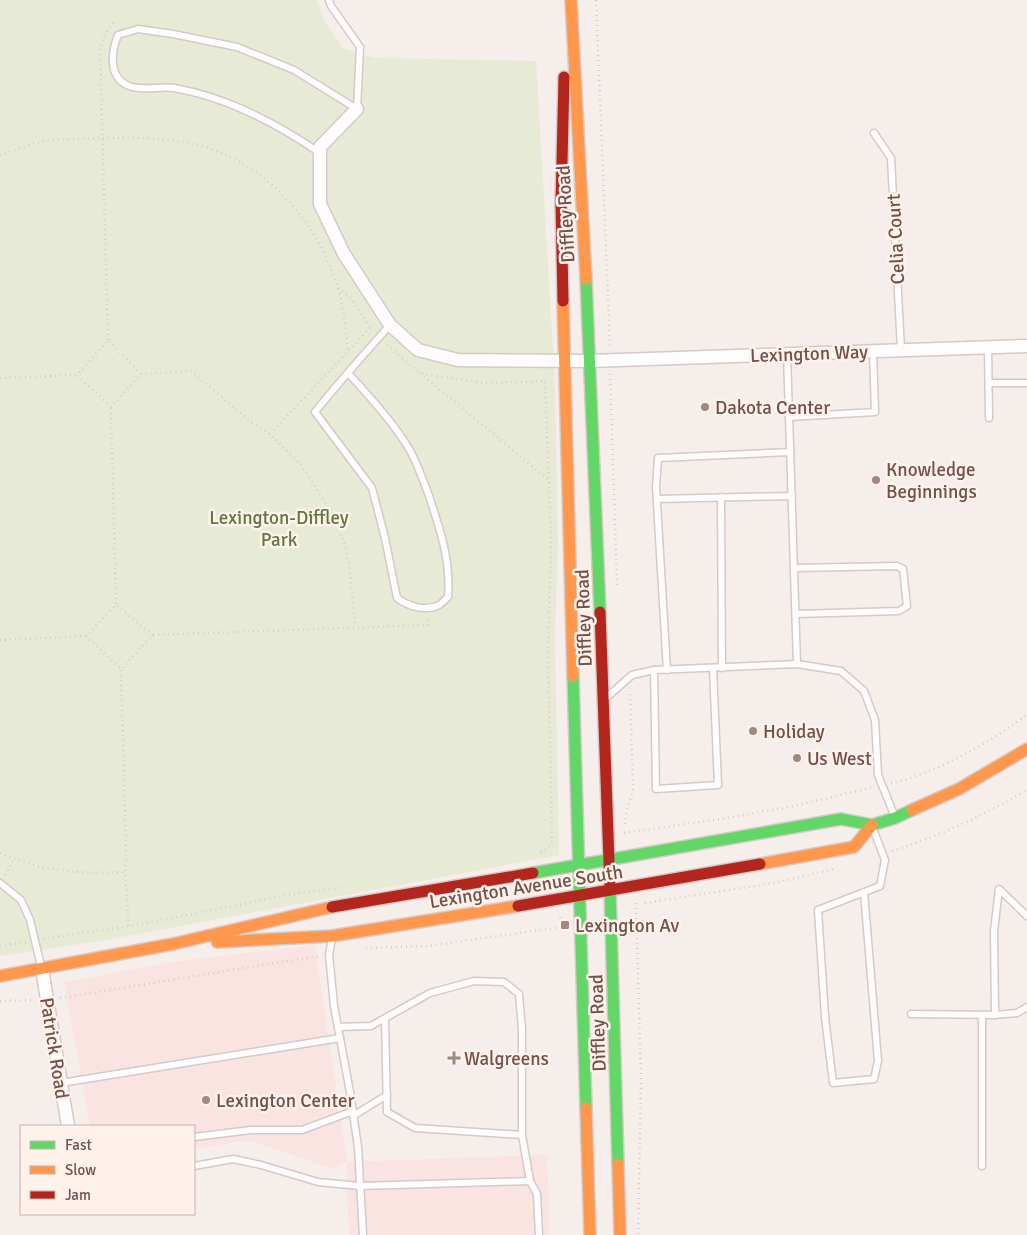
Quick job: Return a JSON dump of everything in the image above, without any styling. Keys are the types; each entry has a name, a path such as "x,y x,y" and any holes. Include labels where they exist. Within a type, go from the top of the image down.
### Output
{"main road":[{"name":"Diffley Road","path":"566,0 561,203 578,864 590,1235"},
{"name":"Diffley Road","path":"571,0 590,361 604,700 620,1235"},
{"name":"Lexington Avenue South","path":"0,976 173,944 313,910 578,864 841,819 872,825 895,818 959,789 1027,749"},
{"name":"Lexington Avenue South","path":"173,944 332,936 610,891 854,847 872,825"}],"street":[{"path":"320,153 320,147 357,109"},
{"name":"Lexington Way","path":"320,153 320,204 344,254 390,325 418,350 458,360 590,361 1027,346"},
{"name":"Patrick Road","path":"42,969 68,1125"}],"lane":[{"path":"320,153 287,130 221,100 173,88 125,85 117,77 112,60 113,48 118,36 138,30 173,34 237,47 294,70 357,109 360,47 331,6 329,0"},
{"name":"Celia Court","path":"874,132 891,158 901,350"},
{"path":"348,373 409,448 422,478 443,537 450,578 448,597 439,605 420,608 406,605 397,598 386,538 372,488 314,412 348,373 390,325"},
{"path":"988,347 989,418"},
{"path":"789,417 875,412 873,351"},
{"path":"787,354 797,664"},
{"path":"988,383 1027,383"},
{"path":"667,670 657,499 658,458 790,452"},
{"path":"657,499 792,496"},
{"path":"721,497 722,668"},
{"path":"794,568 897,566 903,569 907,606 899,611 796,614"},
{"path":"604,700 632,676 654,670 797,664 841,671 864,691 874,720 878,775 895,818"},
{"path":"654,670 656,789 718,785 713,668"},
{"path":"864,892 878,1062 874,1079 833,1083 825,1017 818,910 864,892 880,886 885,860 872,825"},
{"path":"0,883 21,900 30,920 42,969"},
{"path":"995,1016 994,931 999,889 1027,916"},
{"path":"332,936 329,954 334,1006 358,1147 363,1235"},
{"path":"338,1027 371,1026 430,993 474,981 504,982 519,994 522,1029 522,1135 530,1180 537,1194 539,1235"},
{"path":"911,1014 995,1016 1017,1013 1027,1006"},
{"path":"982,1015 982,1166"},
{"path":"384,1019 387,1112 415,1128 522,1135"},
{"path":"61,1083 340,1038"},
{"path":"195,1137 251,1130 302,1130 353,1113 387,1095"},
{"path":"195,1166 233,1159 261,1165 318,1182 360,1186 530,1180"}],"path":[{"path":"596,0 618,594"},
{"path":"115,21 104,34 100,49 108,340 141,374"},
{"path":"0,155 41,142 140,137 168,139 200,145 226,155 250,169 276,189 297,210 318,243 338,288 348,352"},
{"path":"270,434 370,328"},
{"path":"77,375 108,340"},
{"path":"0,640 86,636 116,605 111,407 141,374 191,371 251,422 270,434 299,462 310,478 328,508 344,542 350,570 355,627"},
{"path":"417,371 549,480"},
{"path":"0,378 77,375 111,407"},
{"path":"531,856 540,854 552,842 548,654 551,539 545,380"},
{"path":"116,605 153,635 428,625 427,607"},
{"path":"129,926 125,872 121,670 153,635"},
{"path":"86,636 121,670"},
{"path":"626,681 630,688 633,790 626,814 624,833 627,857"},
{"path":"624,833 794,806 903,781 934,769 982,744 1027,714"},
{"path":"0,852 23,863 56,871 87,874 125,872"},
{"path":"0,879 7,872 14,859"},
{"path":"0,946 129,926 287,895 346,886"},
{"path":"631,887 636,904 641,1080 638,1235"},
{"path":"361,949 428,946 556,927"},
{"path":"0,1001 47,999 329,954"}],"shaded area":[{"name":"Lexington Center","path":"315,945 347,1162 547,1155 550,1235 349,1235 346,1162 333,1169 249,1140 195,1149 195,1125 90,1125 64,982 181,961"}],"green space":[{"name":"Lexington-Diffley Park","path":"0,0 316,0 325,22 343,48 374,58 536,61 555,386 558,544 555,636 559,855 106,940 0,956"}],"traffic: fast":[{"path":"586,279 600,612"},
{"path":"573,676 586,1108"},
{"path":"533,873 841,819 872,825 895,818 912,810"},
{"path":"610,889 618,1164"}],"traffic: slow":[{"path":"571,0 586,279"},
{"path":"563,301 573,676"},
{"path":"912,810 959,789 1027,749"},
{"path":"760,864 854,847 872,825"},
{"path":"217,942 332,936 518,906"},
{"path":"0,976 173,944 332,907"},
{"path":"586,1108 590,1235"},
{"path":"618,1164 620,1235"}],"traffic: jam":[{"path":"563,301 561,203 564,77"},
{"path":"600,612 610,889"},
{"path":"518,906 760,864"},
{"path":"332,907 533,873"}],"place":[{"name":"Dakota Center","path":"705,407"},
{"name":"Knowledge Beginnings","path":"876,480"},
{"name":"Holiday","path":"753,731"},
{"name":"Us West","path":"797,758"},
{"name":"Lexington Av","path":"565,925"},
{"name":"Walgreens","path":"454,1058"},
{"name":"Lexington Center","path":"206,1100"}]}
